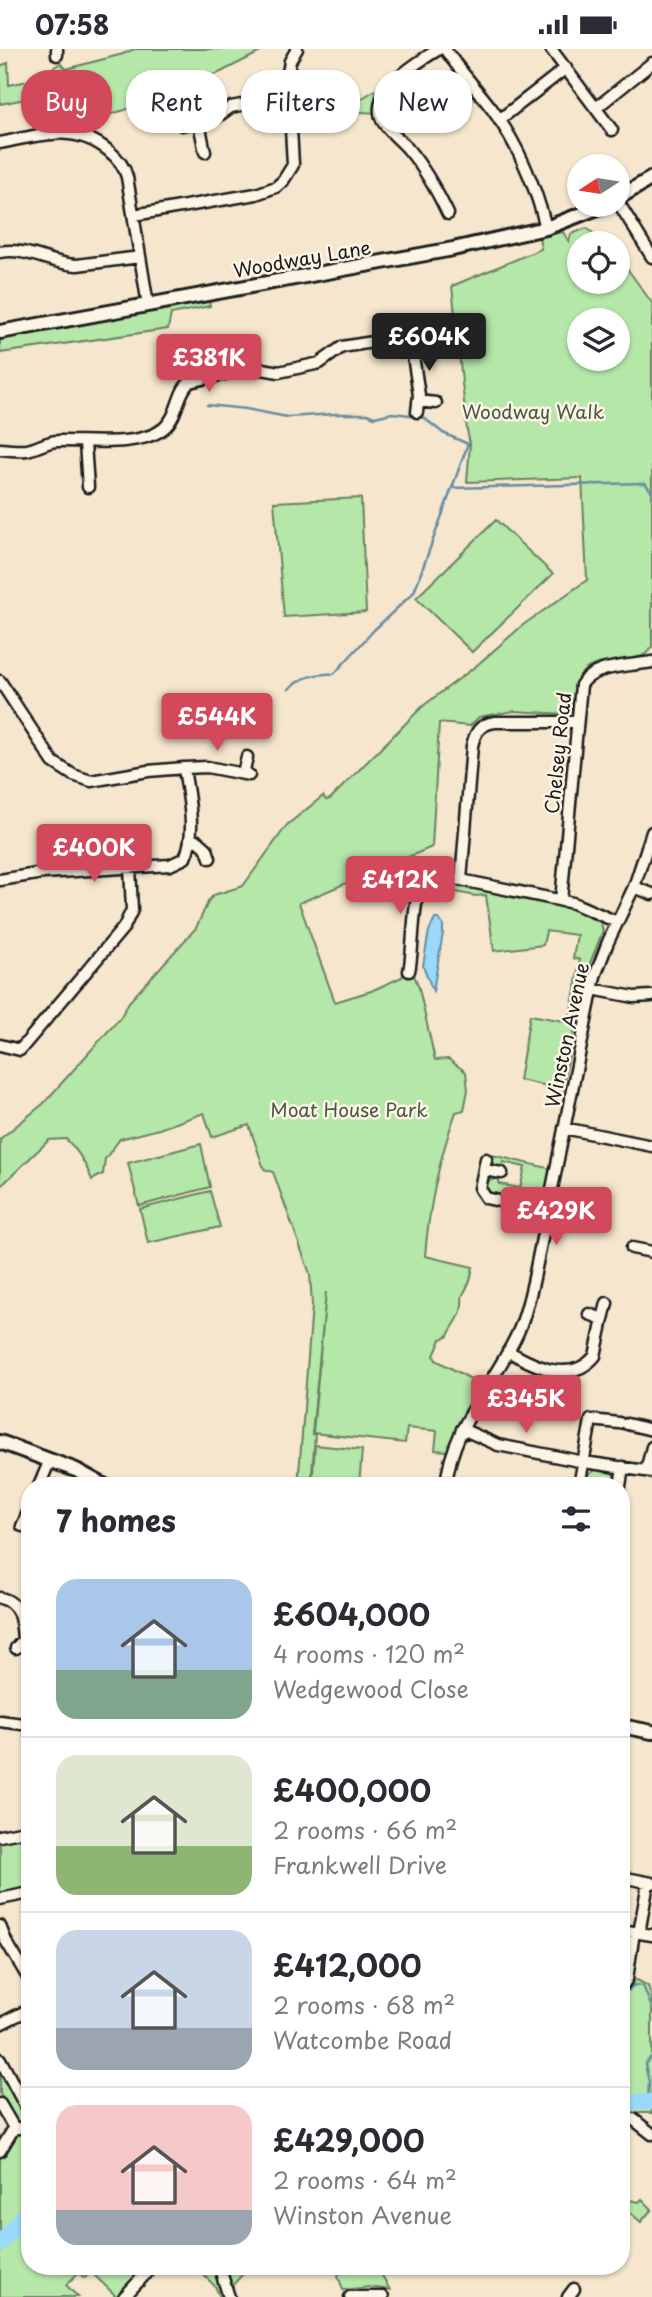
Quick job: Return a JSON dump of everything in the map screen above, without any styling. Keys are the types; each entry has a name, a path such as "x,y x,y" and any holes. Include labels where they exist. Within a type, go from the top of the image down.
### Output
{"street":[{"path":"288,70 290,61 298,49"},
{"path":"439,49 401,76 385,92 380,111 386,126 422,167 449,214"},
{"path":"445,49 499,120 526,167 546,228"},
{"path":"551,49 612,130"},
{"path":"596,108 652,63"},
{"path":"499,120 566,68"},
{"path":"0,143 74,133 97,141 114,155 125,170 148,305"},
{"path":"201,133 205,152"},
{"path":"134,215 256,194 276,187 284,181 293,165 291,133"},
{"path":"630,192 652,178"},
{"name":"Woodway Lane","path":"0,333 390,262 546,228 574,217"},
{"path":"628,217 651,254"},
{"path":"0,251 18,250 66,265 140,257"},
{"path":"0,449 26,450 57,441 85,443 139,439 156,433 173,419 190,382 242,370 279,372 320,363 342,347 440,331"},
{"path":"410,336 417,406 436,403"},
{"path":"85,443 88,487"},
{"name":"Chelsey Road","path":"561,901 579,693 584,679 596,672 652,662"},
{"path":"0,681 53,762 72,775 91,781 184,768 207,767 246,774 247,757"},
{"path":"461,880 472,746 478,730 483,725 495,722 576,722"},
{"path":"0,880 43,873 170,865 180,862 185,858 190,841 189,797 184,768"},
{"name":"Winston Avenue","path":"448,1477 453,1452 462,1429 508,1351 525,1315 592,989 600,960 634,887 652,832"},
{"path":"190,841 198,841 207,849 210,858"},
{"path":"0,1045 20,1050 124,927 132,911 130,867"},
{"path":"409,971 417,890 420,883 431,878 461,880 583,906 617,922"},
{"path":"634,887 652,894"},
{"path":"592,989 634,997 652,996"},
{"path":"564,1128 652,1146"},
{"path":"486,1159 480,1189 485,1198 547,1212"},
{"path":"484,1170 502,1173"},
{"path":"632,1248 652,1252"},
{"path":"508,1351 547,1370 580,1368 595,1356 607,1303"},
{"path":"589,1314 603,1319"},
{"path":"581,1477 590,1420 623,1423 652,1430"},
{"path":"462,1429 498,1445 649,1472 652,1447"},
{"path":"0,1442 50,1460 86,1477"},
{"path":"43,1477 50,1460"},
{"path":"621,1477 623,1467"},
{"path":"0,1598 11,1601 19,1613 21,1626"},
{"path":"16,1649 21,1641"},
{"path":"0,1721 21,1724"},
{"path":"630,1728 652,1732"},
{"path":"0,1836 21,1832"},
{"path":"630,1880 650,1883 630,1965"},
{"path":"0,1899 21,1895"},
{"path":"0,1926 21,1966"},
{"path":"630,1931 652,1935"},
{"path":"0,2024 21,2014"},
{"path":"0,2059 21,2098"},
{"path":"0,2104 14,2128"},
{"path":"630,2120 652,2134"},
{"path":"14,2128 21,2129"},
{"path":"0,2151 14,2128"},
{"path":"124,2297 145,2275"},
{"path":"222,2275 229,2297"},
{"path":"350,2297 383,2297"}],"green space":[{"path":"134,49 266,49 225,70 126,70 126,110 112,114 112,70 49,70 61,63 66,69"},
{"path":"8,63 9,85 21,82 21,100 0,104 0,66"},
{"path":"374,91 374,113 360,112 360,100"},
{"path":"563,232 567,239 567,294 630,294 630,273 652,303 652,647 646,654 638,657 605,662 585,669 576,685 572,709 566,714 514,711 479,717 470,726 439,723 432,847 299,903 335,1002 371,991 402,977 404,972 414,975 435,1060 448,1059 466,1072 468,1090 464,1110 456,1112 440,1165 425,1256 473,1267 458,1318 447,1337 441,1339 434,1356 436,1360 480,1384 448,1451 435,1450 437,1431 407,1428 405,1443 313,1433 326,1292 312,1434 315,1435 312,1477 299,1477 312,1305 310,1274 273,1172 264,1169 249,1125 212,1137 204,1113 120,1139 105,1159 103,1174 92,1180 82,1158 66,1139 49,1140 0,1187 0,1139 43,1104 120,1018 129,1002 196,928 209,900 214,895 243,886 287,825 323,796 326,800 330,799 423,706 476,666 523,625 587,580 582,478 467,482 470,444 452,286 541,249 539,237"},
{"path":"209,299 210,306 171,314 168,329 0,353 0,340 32,331"},
{"path":"361,498 366,612 284,617 274,502"},
{"path":"496,520 553,574 472,652 416,598"},
{"path":"452,883 582,911 600,920 603,931 590,963 576,1019 570,1017 580,960 573,958 577,935 546,931 543,945 494,951 486,895 450,891"},
{"path":"530,1015 576,1023 562,1089 519,1080"},
{"path":"201,1144 210,1187 139,1206 128,1163"},
{"path":"492,1155 548,1168 550,1172 544,1203 542,1205 486,1191 488,1181 499,1178 499,1184 520,1188 525,1167 503,1162 501,1168 492,1162"},
{"path":"210,1191 220,1227 148,1243 140,1209"},
{"path":"315,1445 362,1450 360,1477 313,1477"},
{"path":"597,1469 612,1472 615,1477 586,1477"},
{"path":"21,1834 21,1892 0,1896 0,1837"},
{"path":"637,1980 648,1986 652,1999 652,2113 630,2114 632,1981"},
{"path":"0,2067 21,2106 21,2123 16,2122 0,2094"},
{"path":"21,2132 21,2275 76,2275 66,2285 78,2297 0,2297 0,2157 15,2134"},
{"path":"642,2199 652,2209 641,2222 630,2213 630,2200 639,2202"},
{"path":"94,2275 137,2275 117,2297"},
{"path":"203,2275 217,2275 224,2297 220,2297 215,2286"},
{"path":"229,2275 242,2275 232,2286"},
{"path":"338,2275 382,2275 390,2290 369,2287 343,2290"}],"water":[{"path":"435,919 439,919 443,925 443,933 433,991 423,966 429,931"}],"waterway":[{"path":"207,405 287,417 335,414 367,414 375,417 392,413 410,415 424,418 443,433 468,444 414,592 334,674 310,677 298,681 289,689"},
{"path":"452,488 645,483 652,492"},
{"path":"630,1989 634,1985 643,1986 652,2008"},
{"path":"648,2100 649,2082 645,2064 652,2056"},
{"path":"630,2102 652,2102"},
{"path":"0,2244 21,2218"}],"park label":[{"name":"Woodway Walk","path":"533,411"},
{"name":"Moat House Park","path":"349,1109"}]}
